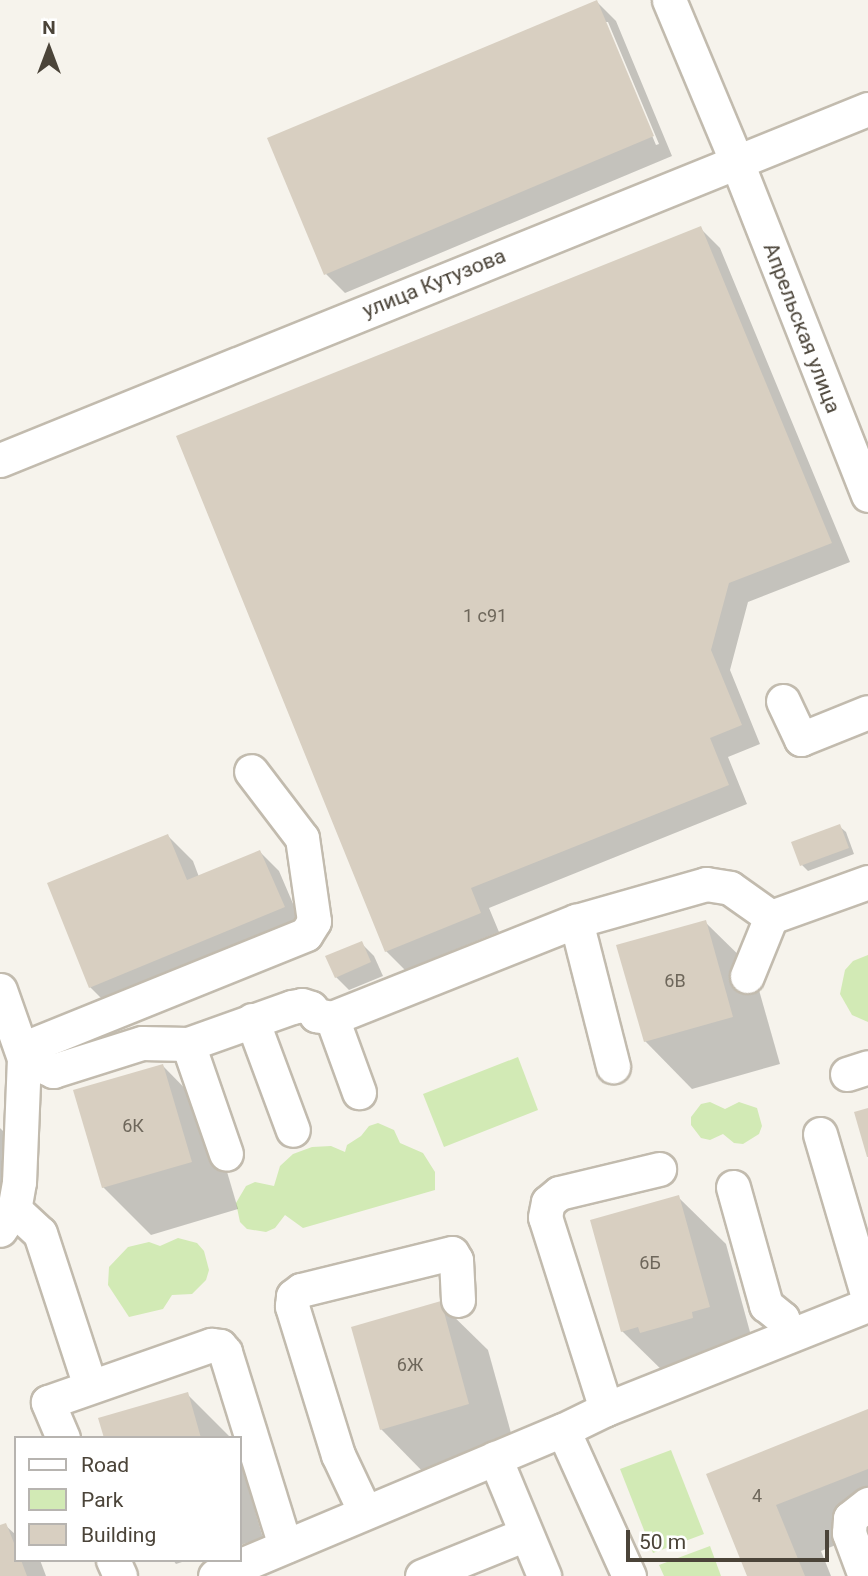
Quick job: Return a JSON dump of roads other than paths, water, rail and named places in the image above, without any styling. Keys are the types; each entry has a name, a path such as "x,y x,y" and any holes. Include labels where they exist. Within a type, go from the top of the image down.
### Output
{"street":[{"name":"Апрельская улица","path":"669,0 736,160 868,495"},
{"name":"улица Кутузова","path":"0,460 736,160 868,109"},
{"path":"783,701 801,739 868,712"},
{"path":"23,1054 306,934 314,921 302,838 251,771"},
{"path":"747,976 771,917 868,882"},
{"path":"23,1054 53,1071 142,1043 188,1044 302,1005 311,1008 316,1015 332,1018 576,921 706,884 730,888 771,917"},
{"path":"576,921 613,1066"},
{"path":"0,990 23,1054 22,1158 7,1220 40,1233 90,1386"},
{"path":"332,1018 359,1092"},
{"path":"252,1020 293,1130"},
{"path":"188,1044 226,1154"},
{"path":"820,1134 868,1297"},
{"path":"606,1409 545,1217 548,1202 559,1193 659,1169"},
{"path":"733,1187 766,1305 782,1318 788,1335"},
{"path":"365,1512 338,1455 292,1306 293,1296 302,1290 452,1253 456,1259 458,1300"},
{"path":"215,1576 273,1560 365,1512 563,1430 606,1409 868,1305"},
{"path":"62,1436 48,1402 211,1345 220,1346 225,1352 273,1560"},
{"path":"563,1430 629,1576"},
{"path":"495,1458 544,1576"},
{"path":"865,1576 849,1533 850,1518 868,1504"},
{"path":"422,1576 526,1534"}]}
